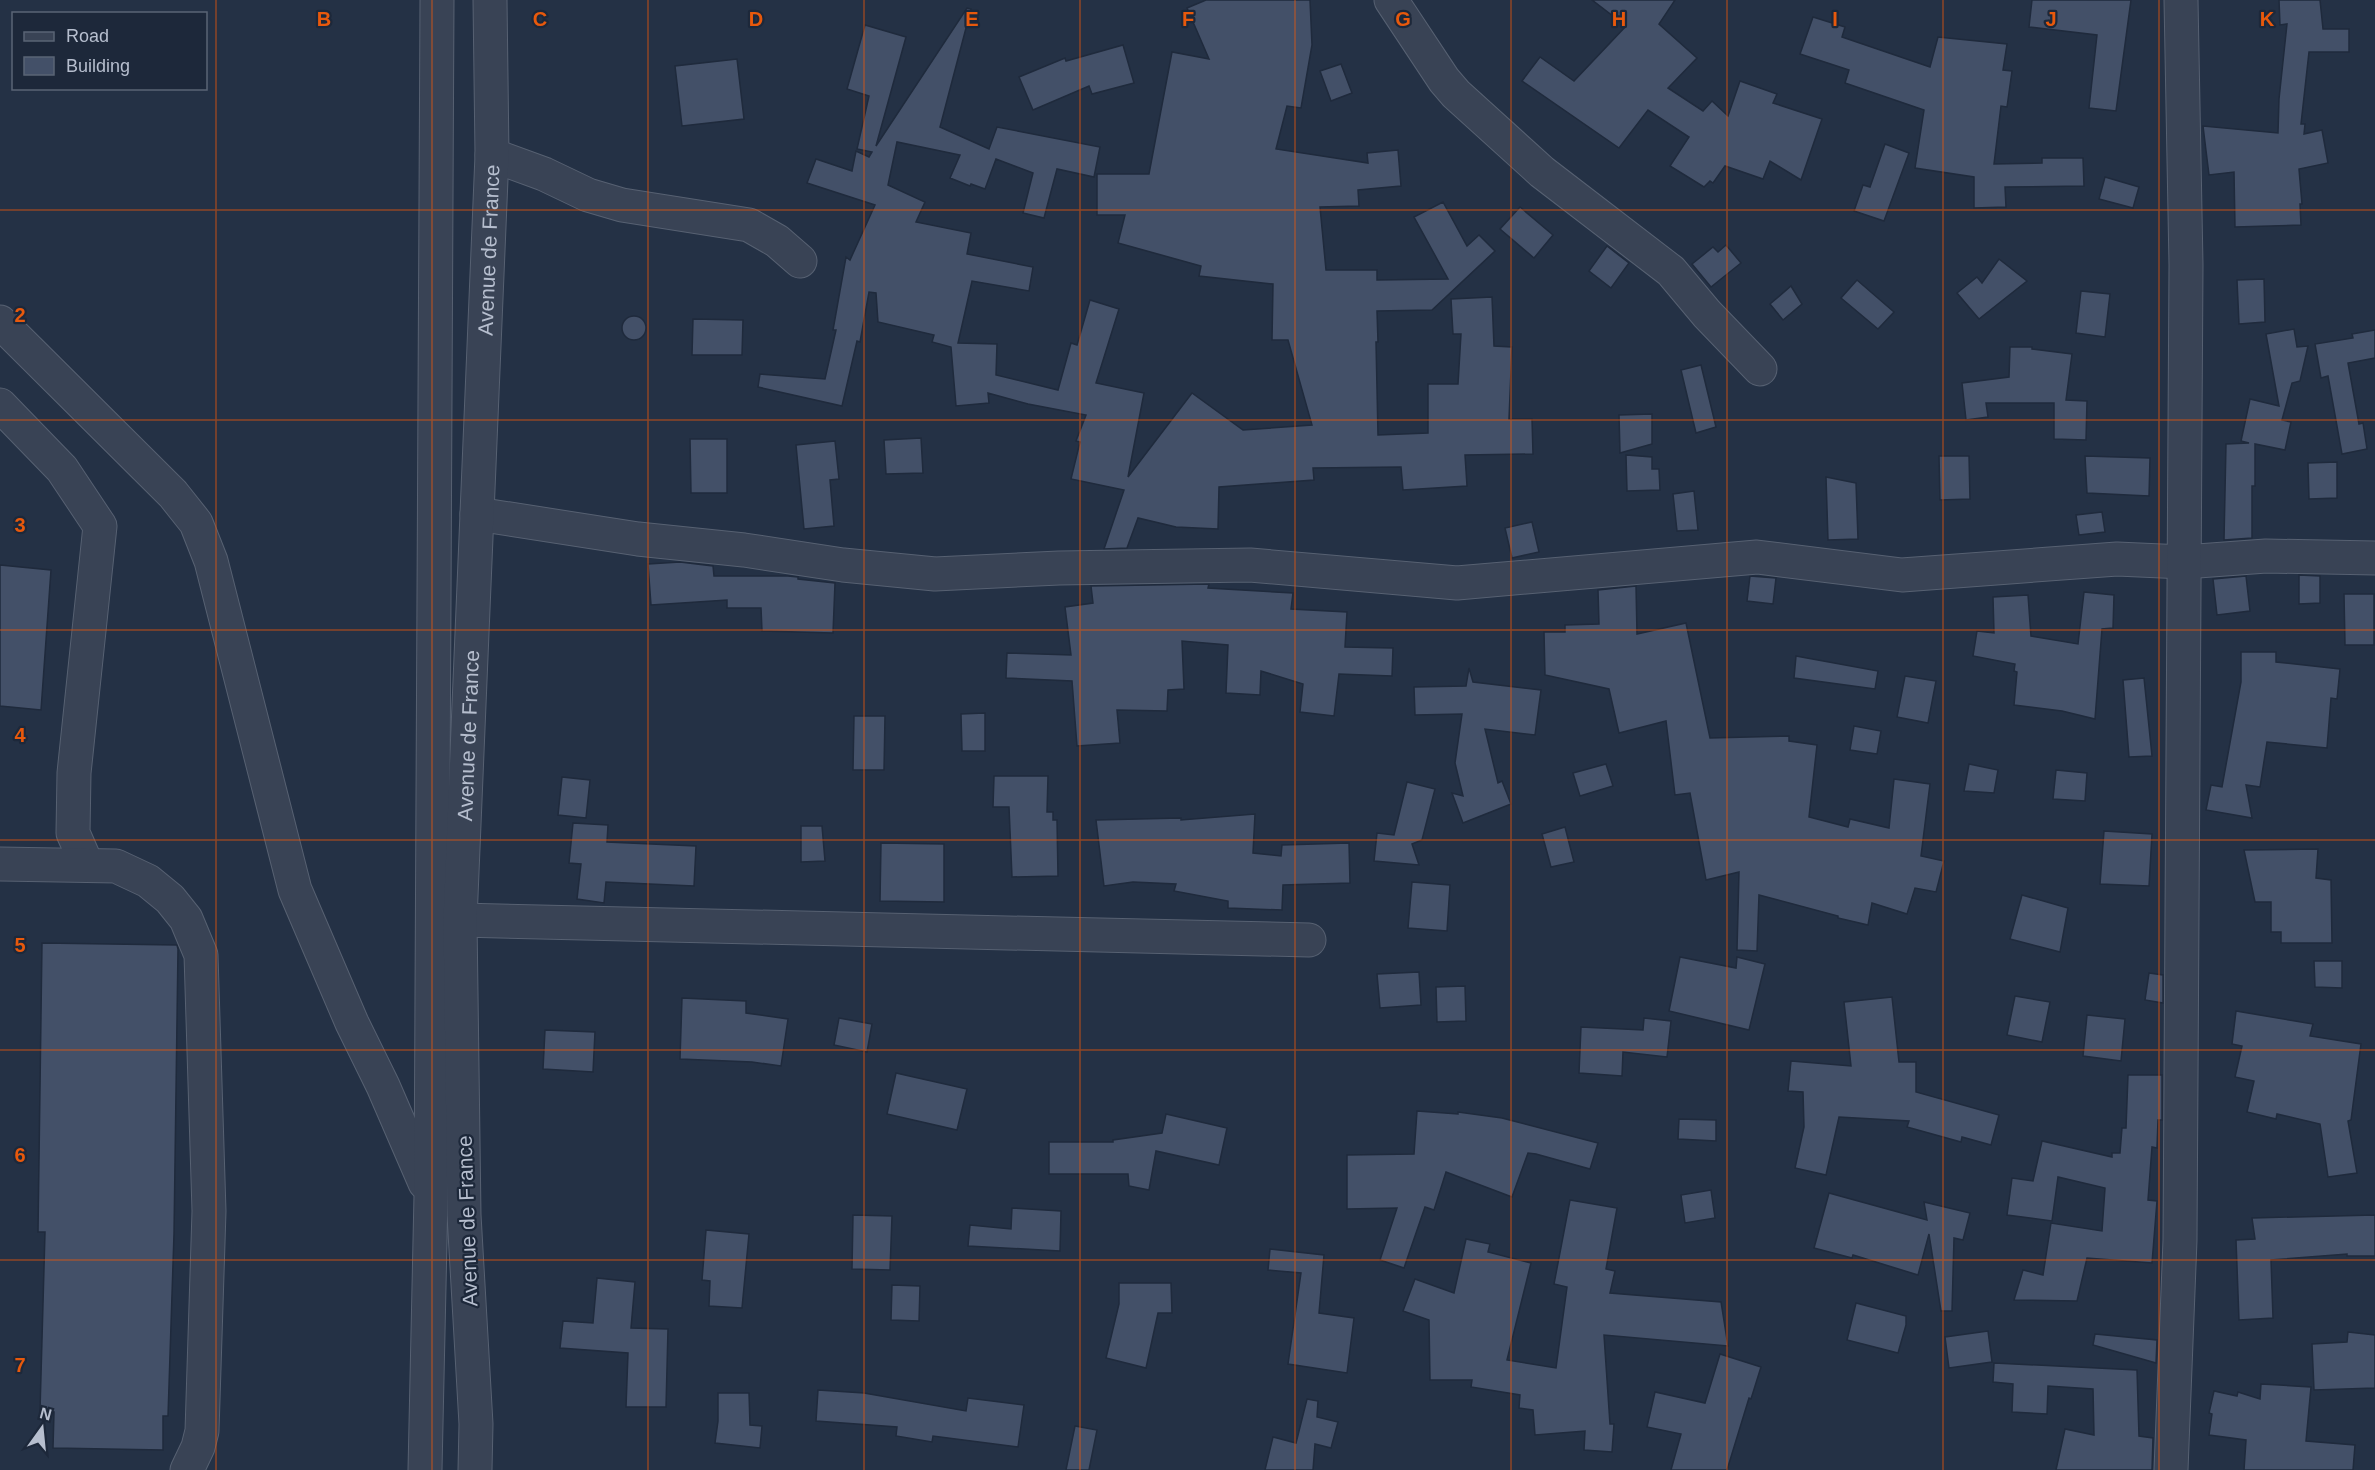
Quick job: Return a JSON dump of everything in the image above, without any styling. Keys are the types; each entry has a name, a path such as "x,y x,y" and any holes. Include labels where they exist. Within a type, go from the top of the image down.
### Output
{"street":[{"path":"425,1470 431,1195 437,0"},
{"name":"Avenue de France","path":"475,1470 476,1424 464,1215 460,920 492,155 490,0"},
{"path":"1391,0 1444,80 1456,93 1542,172 1671,271 1707,314 1760,369"},
{"path":"2171,1470 2180,1240 2186,265 2181,0"},
{"path":"492,155 544,174 588,195 622,205 749,225 777,240 800,261"},
{"path":"0,322 173,494 196,524 211,561 295,890 352,1023 383,1086 431,1195 464,1215"},
{"path":"0,405 62,470 100,526 74,773 73,833 87,865"},
{"path":"477,514 638,539 744,550 843,565 935,574 1059,568 1250,565 1457,583 1757,556 1902,574 2117,559 2184,562 2266,556 2375,558"},
{"path":"0,864 116,866 148,881 170,899 186,918 201,956 209,1211 202,1431 198,1448 186,1470"},
{"path":"460,920 1310,940"}],"building":[{"path":"1206,0 1310,0 1312,45 1301,108 1287,106 1276,149 1368,163 1367,153 1398,150 1401,186 1358,190 1359,206 1320,207 1326,270 1377,270 1377,280 1448,279 1414,217 1443,202 1467,246 1479,235 1495,251 1432,310 1377,311 1378,435 1428,433 1428,384 1458,384 1461,334 1453,334 1451,299 1492,297 1494,346 1512,347 1509,419 1532,419 1533,454 1465,455 1467,486 1403,490 1401,467 1313,468 1314,480 1219,487 1218,529 1176,527 1138,518 1127,548 1104,549 1124,490 1071,479 1080,442 1076,441 1086,415 1028,404 988,393 989,403 956,406 951,347 932,342 934,335 878,322 876,293 869,292 860,342 857,341 842,406 758,387 760,374 825,379 836,330 833,330 846,257 850,260 875,205 807,183 816,159 852,171 856,151 869,157 872,152 857,149 869,96 847,89 865,25 906,37 876,146 967,8 971,9 940,127 989,149 997,127 1100,147 1094,177 1057,169 1044,218 1023,213 1033,173 996,159 985,189 971,184 970,186 950,178 960,155 897,142 888,185 925,202 916,222 971,233 967,254 1033,267 1029,291 972,281 958,343 997,344 996,375 1058,390 1071,343 1077,345 1090,300 1119,309 1096,383 1144,393 1128,477 1192,393 1243,430 1312,425 1288,340 1272,340 1273,284 1199,276 1201,266 1118,243 1125,215 1097,215 1097,174 1149,174 1172,52 1209,59 1187,8"},
{"path":"1592,0 1675,0 1659,24 1697,58 1668,88 1703,111 1712,101 1728,116 1740,81 1777,94 1773,103 1822,119 1801,180 1770,161 1763,179 1725,166 1713,183 1710,181 1704,187 1670,166 1689,137 1648,110 1619,148 1522,81 1540,57 1574,81 1626,26"},
{"path":"2032,0 2131,0 2116,111 2089,108 2097,35 2029,27"},
{"path":"2279,0 2320,0 2323,29 2349,29 2349,52 2309,52 2301,124 2305,124 2304,134 2322,130 2328,163 2299,169 2301,225 2235,227 2234,172 2209,175 2203,126 2278,133 2279,99 2287,24 2280,25"},
{"path":"1813,17 1845,27 1842,37 1930,67 1938,37 2007,44 2003,70 2012,71 2007,107 2001,106 1994,164 2042,163 2042,158 2083,158 2084,186 2005,187 2006,207 1974,208 1974,177 1915,168 1924,110 1845,83 1849,70 1800,54"},
{"path":"1123,45 1134,83 1092,94 1089,86 1033,110 1019,77 1065,58 1066,61"},
{"path":"737,59 744,119 682,126 675,66"},
{"path":"1341,64 1352,93 1331,101 1320,71"},
{"path":"1885,144 1909,153 1884,221 1854,211 1863,185 1870,187"},
{"path":"2105,177 2139,187 2133,208 2099,199"},
{"path":"1520,207 1553,235 1534,258 1500,229"},
{"path":"1726,245 1741,263 1711,287 1692,264 1713,247 1718,252"},
{"path":"1607,246 1629,263 1611,288 1589,271"},
{"path":"1999,259 2027,281 1979,319 1957,293 1977,277 1982,283"},
{"path":"2264,279 2265,322 2239,324 2237,280"},
{"path":"1857,280 1894,312 1878,329 1841,298"},
{"path":"1791,286 1802,304 1783,320 1770,304"},
{"path":"2081,291 2110,294 2105,337 2076,333"},
{"path":"634,316 639,317 645,323 645,333 639,339 634,340 629,339 623,333 622,328 623,323 629,317"},
{"path":"693,319 743,320 742,355 692,355"},
{"path":"2294,329 2297,347 2308,346 2300,381 2292,383 2282,420 2291,422 2285,450 2255,444 2252,538 2224,540 2226,444 2249,443 2241,441 2250,399 2279,406 2266,334"},
{"path":"2375,330 2375,358 2348,363 2359,424 2363,423 2367,449 2342,454 2328,376 2321,378 2315,344 2353,338 2352,334"},
{"path":"2010,347 2032,347 2032,349 2072,354 2066,400 2087,401 2086,440 2054,439 2054,403 1986,403 1988,417 1966,420 1962,383 2009,377"},
{"path":"1701,365 1716,427 1696,433 1681,370"},
{"path":"1652,414 1652,444 1620,453 1619,415"},
{"path":"921,438 923,473 886,474 884,440"},
{"path":"690,439 727,439 727,493 691,493"},
{"path":"835,441 839,479 830,480 834,526 804,529 796,445"},
{"path":"1626,455 1652,457 1652,469 1659,469 1660,490 1627,491"},
{"path":"1939,456 1969,456 1970,499 1940,500"},
{"path":"2085,456 2150,458 2149,496 2087,493"},
{"path":"2337,462 2337,498 2309,499 2308,463"},
{"path":"1826,477 1856,483 1858,539 1828,540"},
{"path":"1694,491 1698,530 1677,531 1673,494"},
{"path":"2102,512 2105,532 2079,535 2076,515"},
{"path":"1532,522 1539,552 1512,558 1505,528"},
{"path":"680,562 713,566 714,576 788,576 835,583 833,633 762,631 761,608 727,608 727,600 651,605 648,564"},
{"path":"0,565 51,570 41,710 0,706"},
{"path":"2299,575 2320,576 2320,603 2299,604"},
{"path":"1750,576 1776,578 1773,604 1747,601"},
{"path":"2246,576 2250,611 2217,615 2213,579"},
{"path":"1209,584 1208,588 1293,593 1291,609 1347,612 1345,647 1393,648 1392,676 1339,674 1334,716 1300,712 1303,684 1261,671 1260,695 1226,693 1228,645 1182,641 1184,689 1168,690 1167,711 1117,710 1120,743 1077,746 1072,681 1006,678 1007,653 1071,655 1065,607 1093,603 1091,586"},
{"path":"1636,586 1637,634 1686,623 1710,738 1789,736 1789,741 1817,745 1809,817 1848,827 1850,819 1889,828 1894,779 1930,784 1921,856 1944,861 1936,892 1915,888 1907,914 1872,903 1868,925 1759,895 1757,951 1737,950 1739,872 1706,880 1690,793 1675,795 1666,721 1619,733 1609,689 1545,675 1544,632 1565,632 1565,625 1599,624 1598,590"},
{"path":"2084,592 2114,595 2113,628 2102,629 2095,719 2062,711 2014,705 2017,672 2014,671 2015,664 1973,656 1977,631 1994,633 1993,597 2028,595 2031,636 2078,644"},
{"path":"2344,594 2374,594 2374,645 2345,645"},
{"path":"2241,652 2276,652 2276,662 2340,669 2337,699 2331,698 2327,748 2267,742 2260,787 2246,785 2252,818 2206,810 2211,785 2222,787 2241,682"},
{"path":"1796,656 1878,671 1875,689 1794,678"},
{"path":"1469,668 1473,682 1541,690 1535,735 1485,729 1498,783 1502,781 1511,804 1463,823 1452,793 1463,796 1455,763 1462,714 1415,715 1414,687 1466,686"},
{"path":"1905,676 1936,681 1928,723 1897,717"},
{"path":"2144,678 2152,756 2129,757 2123,680"},
{"path":"985,713 985,751 962,751 961,714"},
{"path":"854,716 885,716 884,770 853,770"},
{"path":"1854,726 1881,731 1877,754 1850,750"},
{"path":"1606,764 1613,786 1580,796 1573,773"},
{"path":"1969,764 1998,770 1994,793 1964,791"},
{"path":"2056,770 2087,773 2085,801 2053,799"},
{"path":"994,776 1048,776 1047,812 1053,812 1053,820 1057,820 1058,876 1012,877 1009,807 993,807"},
{"path":"562,777 590,780 586,818 558,815"},
{"path":"1407,782 1435,789 1422,840 1412,844 1419,865 1374,861 1377,833 1394,835"},
{"path":"1255,814 1253,853 1281,856 1282,845 1349,843 1350,883 1283,885 1282,910 1228,908 1228,901 1174,891 1176,884 1133,882 1104,886 1096,820 1181,818 1181,820"},
{"path":"573,823 608,825 607,842 696,846 694,886 606,882 604,903 577,899 581,864 569,863"},
{"path":"801,826 822,826 825,861 801,862"},
{"path":"1565,827 1574,862 1551,867 1542,834"},
{"path":"2104,831 2152,834 2149,886 2100,884"},
{"path":"881,843 944,844 944,902 880,901"},
{"path":"2318,849 2316,878 2331,880 2332,943 2281,943 2281,932 2271,932 2271,902 2255,902 2244,850"},
{"path":"1412,882 1450,885 1447,931 1408,928"},
{"path":"2022,895 2068,908 2060,952 2010,939"},
{"path":"42,943 177,945 178,949 174,1234 168,1416 163,1416 163,1450 53,1448 54,1412 40,1411 45,1232 38,1232"},
{"path":"1680,957 1736,968 1737,957 1765,964 1749,1030 1669,1011"},
{"path":"2314,961 2342,961 2342,988 2315,987"},
{"path":"1419,972 1421,1005 1380,1008 1377,974"},
{"path":"2149,973 2163,975 2163,1003 2145,1000"},
{"path":"1465,986 1466,1021 1437,1022 1436,987"},
{"path":"2015,996 2050,1002 2042,1042 2007,1035"},
{"path":"1892,997 1899,1062 1916,1062 1916,1092 1999,1115 1991,1145 1962,1137 1961,1142 1907,1127 1909,1121 1839,1117 1826,1175 1795,1168 1804,1127 1803,1092 1788,1091 1791,1061 1851,1066 1844,1002"},
{"path":"682,998 746,1001 746,1013 788,1019 781,1066 752,1062 680,1059"},
{"path":"2236,1011 2313,1024 2310,1036 2361,1044 2351,1120 2348,1121 2357,1173 2328,1177 2320,1124 2277,1114 2276,1119 2247,1112 2254,1081 2235,1077 2242,1046 2232,1044"},
{"path":"2087,1015 2125,1019 2121,1061 2083,1056"},
{"path":"839,1018 872,1024 867,1052 834,1045"},
{"path":"1644,1018 1671,1021 1667,1057 1623,1052 1622,1076 1579,1073 1581,1027 1643,1030"},
{"path":"545,1030 595,1032 593,1072 543,1069"},
{"path":"896,1073 967,1089 957,1130 887,1114"},
{"path":"2128,1075 2162,1075 2162,1120 2158,1120 2157,1148 2152,1147 2148,1200 2157,1201 2152,1263 2087,1258 2077,1301 2014,1300 2023,1270 2043,1275 2051,1223 2102,1231 2105,1188 2058,1177 2052,1221 2007,1215 2012,1178 2033,1181 2042,1141 2112,1157 2112,1153 2120,1153 2122,1128 2126,1128"},
{"path":"1417,1111 1458,1114 1458,1112 1502,1118 1598,1143 1590,1169 1528,1153 1512,1197 1446,1172 1434,1210 1425,1207 1404,1268 1380,1260 1397,1208 1347,1209 1347,1155 1414,1154"},
{"path":"1166,1114 1227,1128 1219,1165 1156,1151 1149,1190 1129,1186 1128,1174 1049,1174 1049,1142 1113,1142 1113,1140 1162,1133"},
{"path":"1679,1119 1716,1120 1716,1141 1678,1139"},
{"path":"1711,1190 1715,1218 1685,1223 1681,1195"},
{"path":"1829,1193 1927,1220 1924,1202 1970,1213 1963,1240 1954,1238 1952,1311 1941,1311 1929,1234 1918,1275 1853,1255 1852,1258 1814,1248"},
{"path":"1570,1200 1617,1208 1606,1269 1615,1271 1610,1293 1721,1302 1728,1346 1604,1335 1610,1424 1614,1424 1612,1452 1584,1450 1585,1431 1535,1435 1533,1410 1519,1408 1520,1395 1471,1387 1472,1380 1430,1380 1429,1320 1403,1311 1415,1279 1454,1293 1466,1239 1490,1244 1488,1252 1531,1263 1507,1360 1556,1368 1567,1287 1554,1284"},
{"path":"1012,1208 1061,1211 1060,1251 968,1246 970,1225 1011,1229"},
{"path":"853,1215 892,1216 890,1270 852,1269"},
{"path":"2375,1215 2375,1256 2347,1256 2347,1254 2271,1260 2273,1318 2239,1320 2236,1240 2255,1239 2252,1218"},
{"path":"706,1230 749,1234 742,1308 709,1306 710,1281 702,1280"},
{"path":"1270,1249 1324,1255 1319,1313 1354,1318 1347,1373 1288,1364 1301,1273 1268,1270"},
{"path":"597,1278 635,1282 631,1328 668,1329 666,1407 626,1407 628,1353 560,1348 563,1321 593,1323"},
{"path":"1119,1283 1171,1283 1172,1313 1158,1313 1146,1368 1106,1358 1119,1304"},
{"path":"892,1285 920,1286 919,1321 891,1320"},
{"path":"1856,1303 1906,1316 1906,1325 1898,1353 1847,1340"},
{"path":"1988,1331 1992,1362 1949,1368 1945,1337"},
{"path":"2348,1332 2375,1335 2375,1388 2314,1390 2312,1344 2347,1342"},
{"path":"2095,1334 2157,1340 2156,1363 2093,1345"},
{"path":"1720,1354 1761,1367 1727,1470 1671,1470 1681,1434 1647,1427 1655,1392 1705,1403"},
{"path":"1994,1363 2137,1370 2139,1436 2153,1438 2152,1470 2056,1470 2065,1429 2094,1435 2093,1389 2048,1386 2047,1414 2012,1412 2013,1384 1993,1382"},
{"path":"2261,1384 2311,1387 2306,1441 2355,1445 2353,1470 2244,1470 2246,1440 2209,1435 2212,1414 2209,1413 2214,1391 2237,1396 2238,1392 2260,1399"},
{"path":"818,1390 864,1393 966,1411 968,1398 1024,1405 1018,1447 933,1436 932,1442 896,1436 897,1427 816,1421"},
{"path":"718,1393 749,1393 750,1425 762,1426 760,1448 715,1443"},
{"path":"1307,1399 1318,1401 1317,1417 1338,1422 1331,1448 1315,1444 1313,1470 1265,1470 1273,1437 1296,1443"},
{"path":"1075,1426 1097,1430 1089,1470 1066,1470"}]}
